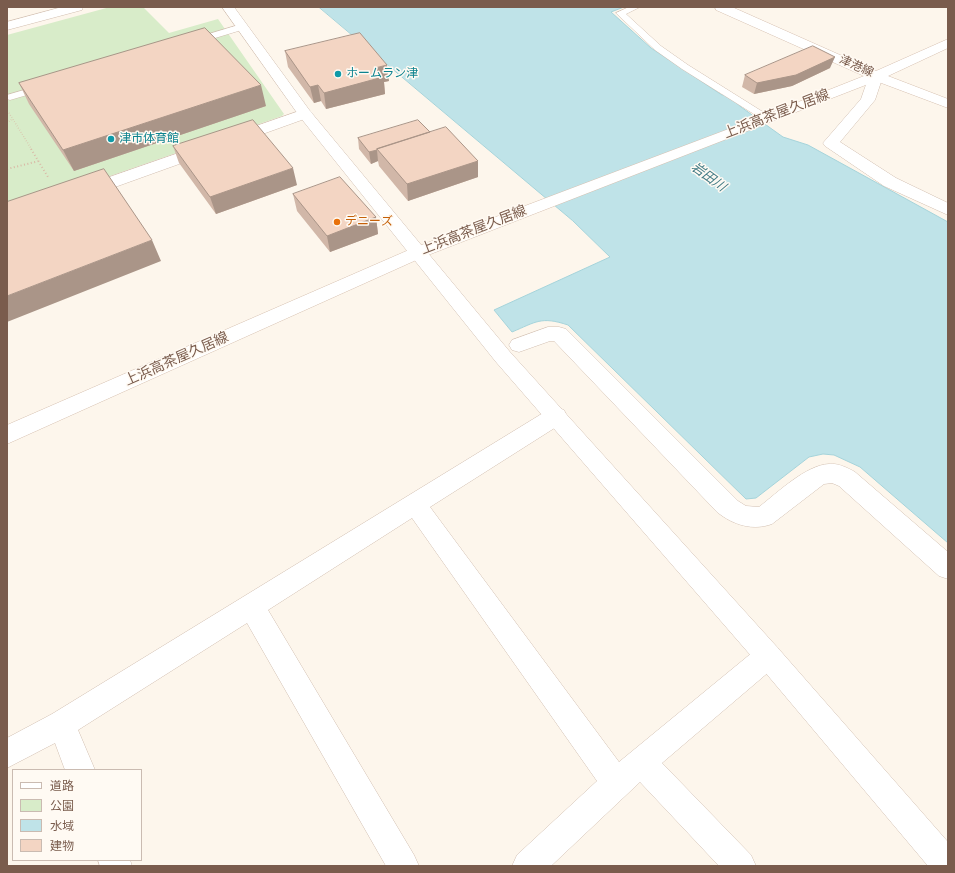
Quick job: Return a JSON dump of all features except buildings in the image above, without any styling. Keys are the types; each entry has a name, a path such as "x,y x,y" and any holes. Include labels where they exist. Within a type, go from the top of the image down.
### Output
{"street":[{"path":"7,26 77,7"},
{"path":"228,7 305,114 503,357 768,656 948,866"},
{"name":"津港線","path":"721,7 876,76 948,104"},
{"name":"上浜高茶屋久居線","path":"7,435 417,253 876,76 948,43"},
{"path":"876,76 868,100 831,142 890,182 948,210"},
{"path":"66,198 305,114"},
{"path":"519,345 548,334 559,334 725,505 734,512 750,517 764,517 816,477 823,473 832,472 847,479 948,568"},
{"path":"7,754 62,724 556,416"},
{"path":"415,504 616,783"},
{"path":"251,606 403,866"},
{"path":"528,866 616,783 768,656"},
{"path":"62,724 80,769"},
{"path":"641,762 740,866"}],"lane":[{"path":"636,7 620,13 652,43 674,59 767,119"},
{"path":"182,45 242,27"},
{"path":"10,98 48,86"}],"path":[{"path":"7,109 48,177"},
{"path":"7,123 12,119"},
{"path":"7,169 39,161"}],"green space":[{"path":"110,7 143,7 169,33 218,19 284,114 282,116 7,212 7,35"}],"water":[{"name":"岩田川","path":"319,7 624,7 611,12 651,48 722,95 726,94 741,107 783,137 808,145 948,222 948,543 860,467 834,455 823,454 809,457 756,498 746,499 568,325 559,322 539,321 512,332 494,310 610,257 573,221"}],"place":[{"name":"ホームラン津","path":"338,74"},
{"name":"津市体育館","path":"111,139"},
{"name":"デニーズ","path":"337,222"}]}
